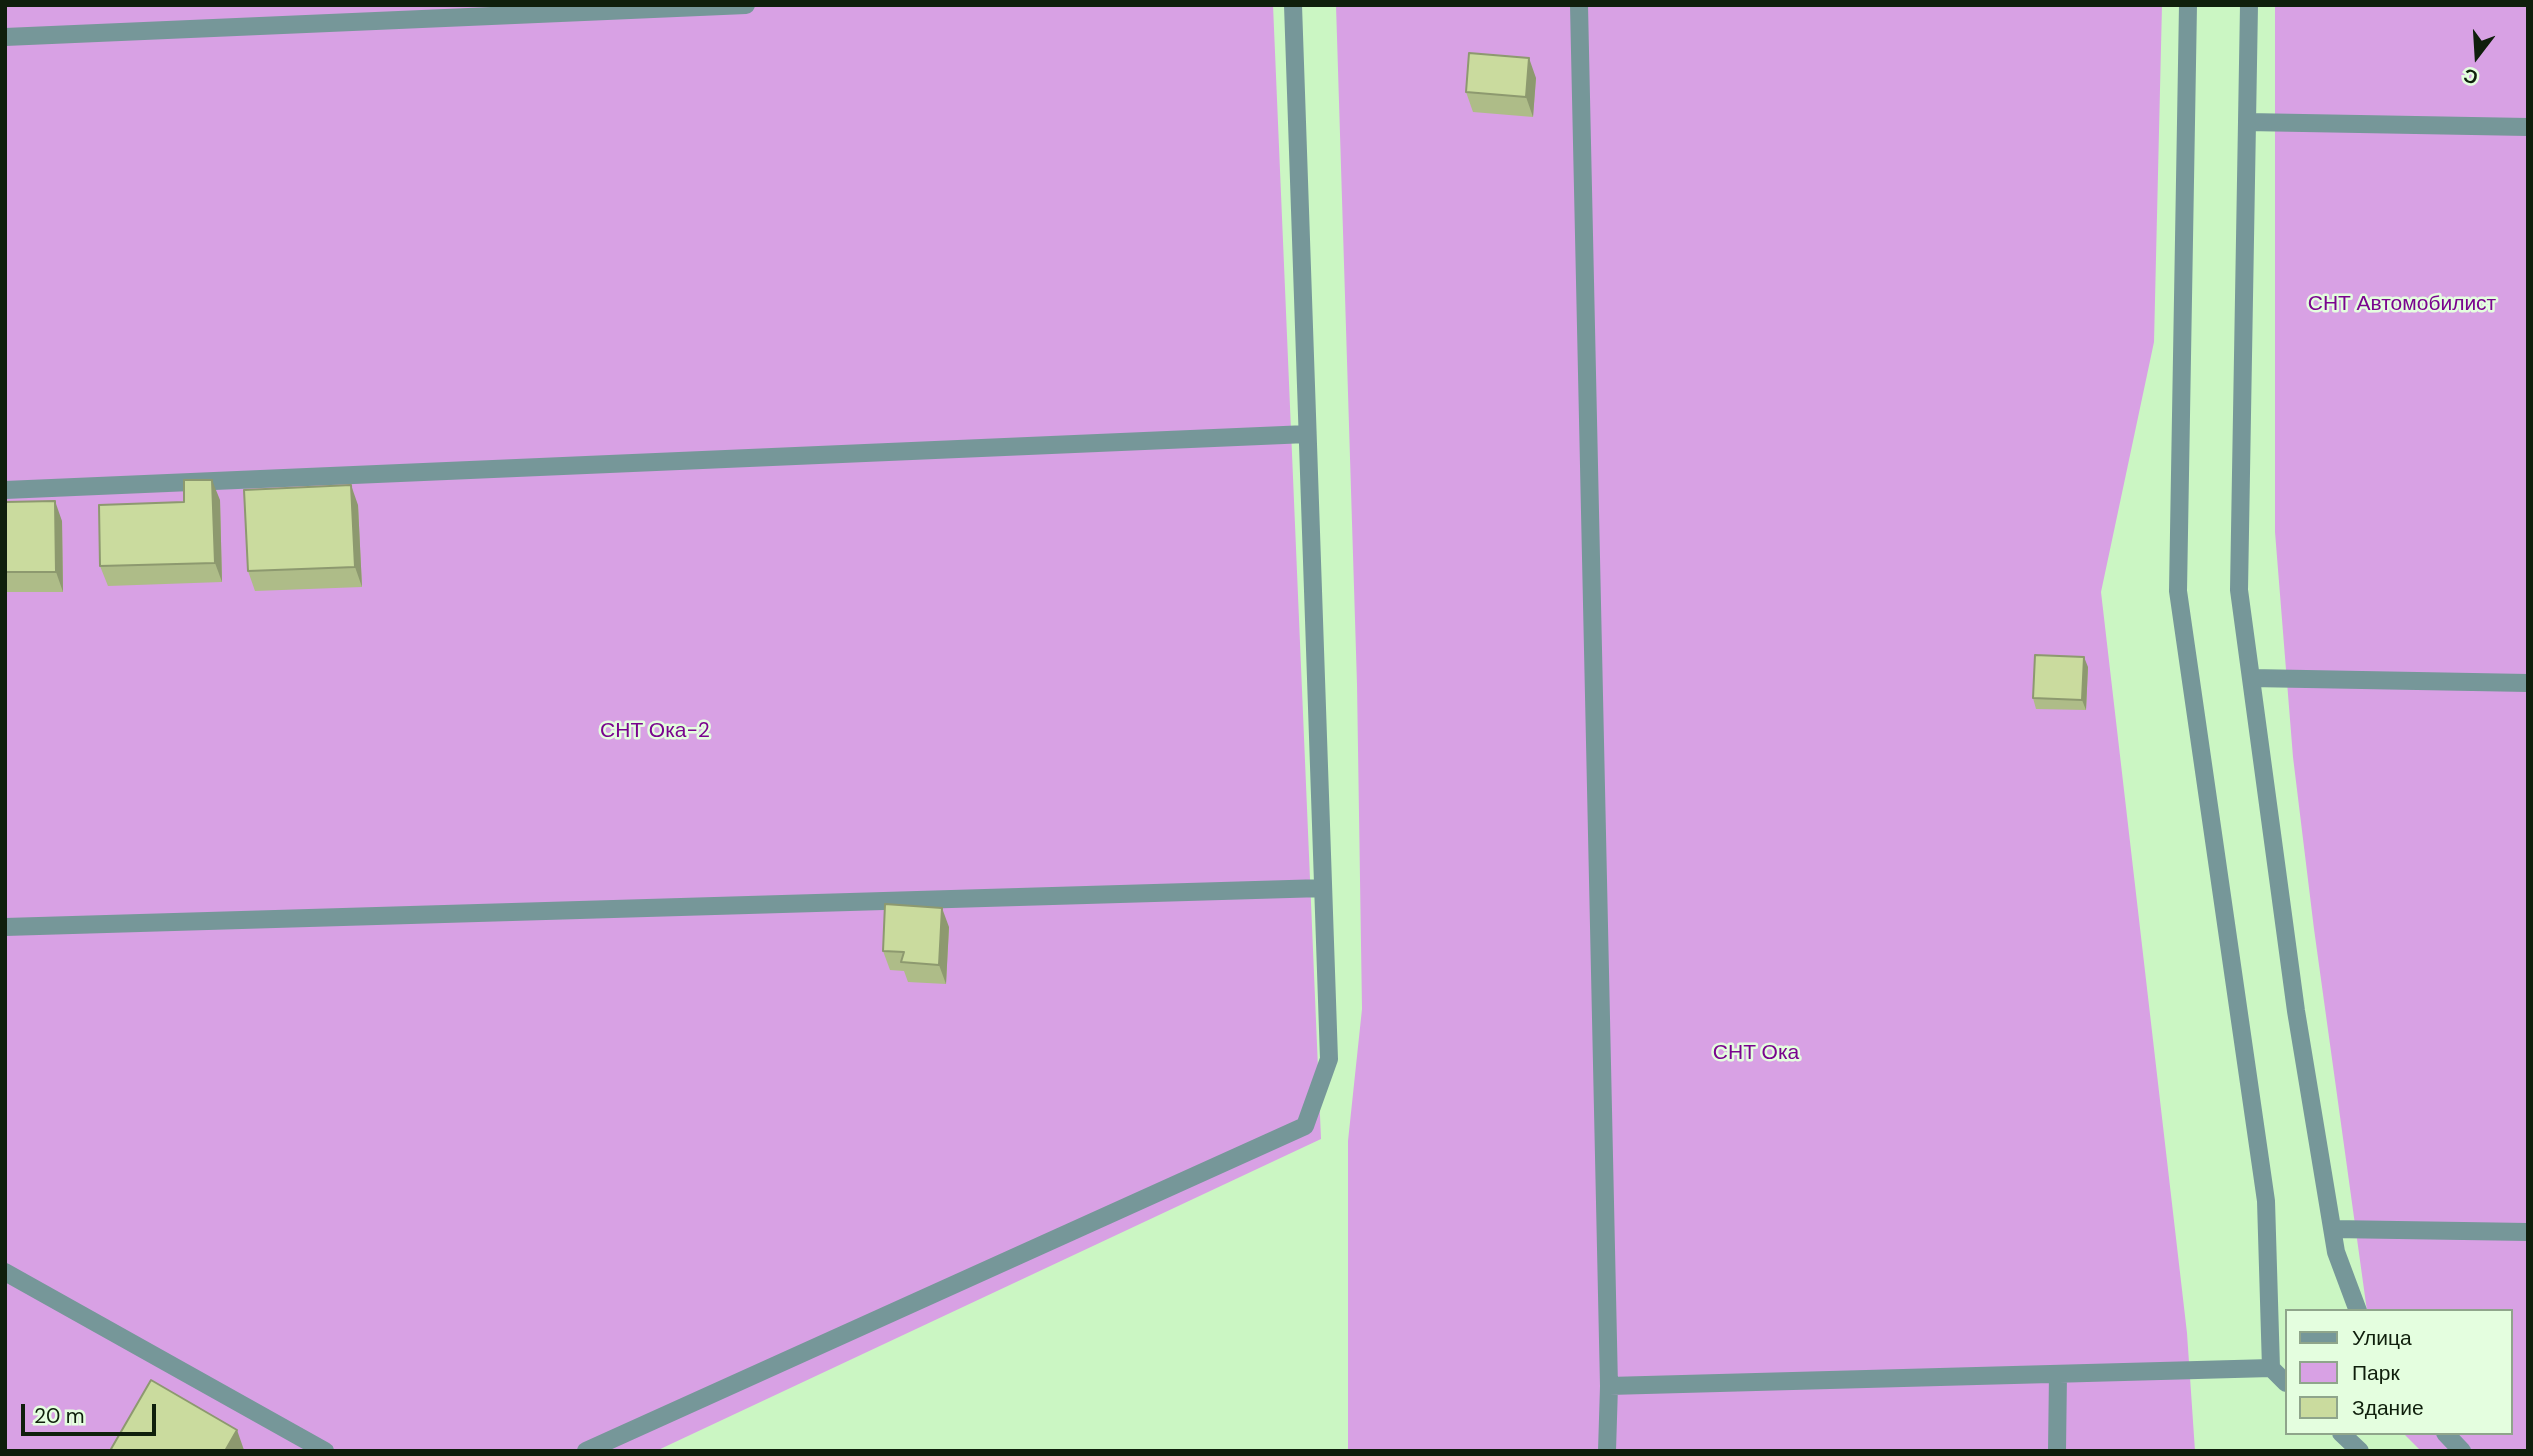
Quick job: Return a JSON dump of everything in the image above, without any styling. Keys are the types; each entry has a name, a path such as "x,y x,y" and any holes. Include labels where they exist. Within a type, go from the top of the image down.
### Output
{"street":[{"path":"5,37 746,5"},
{"path":"586,1451 1305,1126 1329,1059 1293,5"},
{"path":"1579,5 1609,1387 1607,1451"},
{"path":"2188,5 2178,591 2266,1201 2271,1368 2284,1381"},
{"path":"2249,5 2239,590 2296,1011 2336,1252 2357,1309"},
{"path":"2247,122 2528,127"},
{"path":"5,490 1307,434"},
{"path":"2251,678 2528,683"},
{"path":"5,927 1323,888"},
{"path":"2333,1229 2528,1232"},
{"path":"5,1272 324,1451"},
{"path":"1609,1387 2271,1368"},
{"path":"2057,1451 2058,1374"},
{"path":"2343,1435 2360,1451"},
{"path":"2447,1435 2462,1451"}],"green space":[{"name":"СНТ Ока-2","path":"5,5 1273,5 1321,1139 656,1451 5,1451"},
{"name":"СНТ Ока","path":"1336,5 2162,5 2154,342 2101,592 2187,1333 2195,1451 1348,1451 1348,1141 1362,1009 1357,684"},
{"name":"СНТ Автомобилист","path":"2275,5 2528,5 2528,1451 2421,1451 2405,1435 2512,1435 2512,1309 2367,1309 2293,757 2275,532"}],"building":[{"path":"1469,53 1529,58 1526,97 1466,92"},
{"path":"184,480 212,480 215,563 100,566 99,505 184,502"},
{"path":"351,485 355,567 248,571 244,490"},
{"path":"55,501 56,572 5,572 5,502"},
{"path":"2035,655 2084,657 2082,700 2033,698"},
{"path":"885,904 942,908 939,965 901,962 904,952 883,951"},
{"path":"151,1380 237,1430 225,1451 111,1449"}]}
